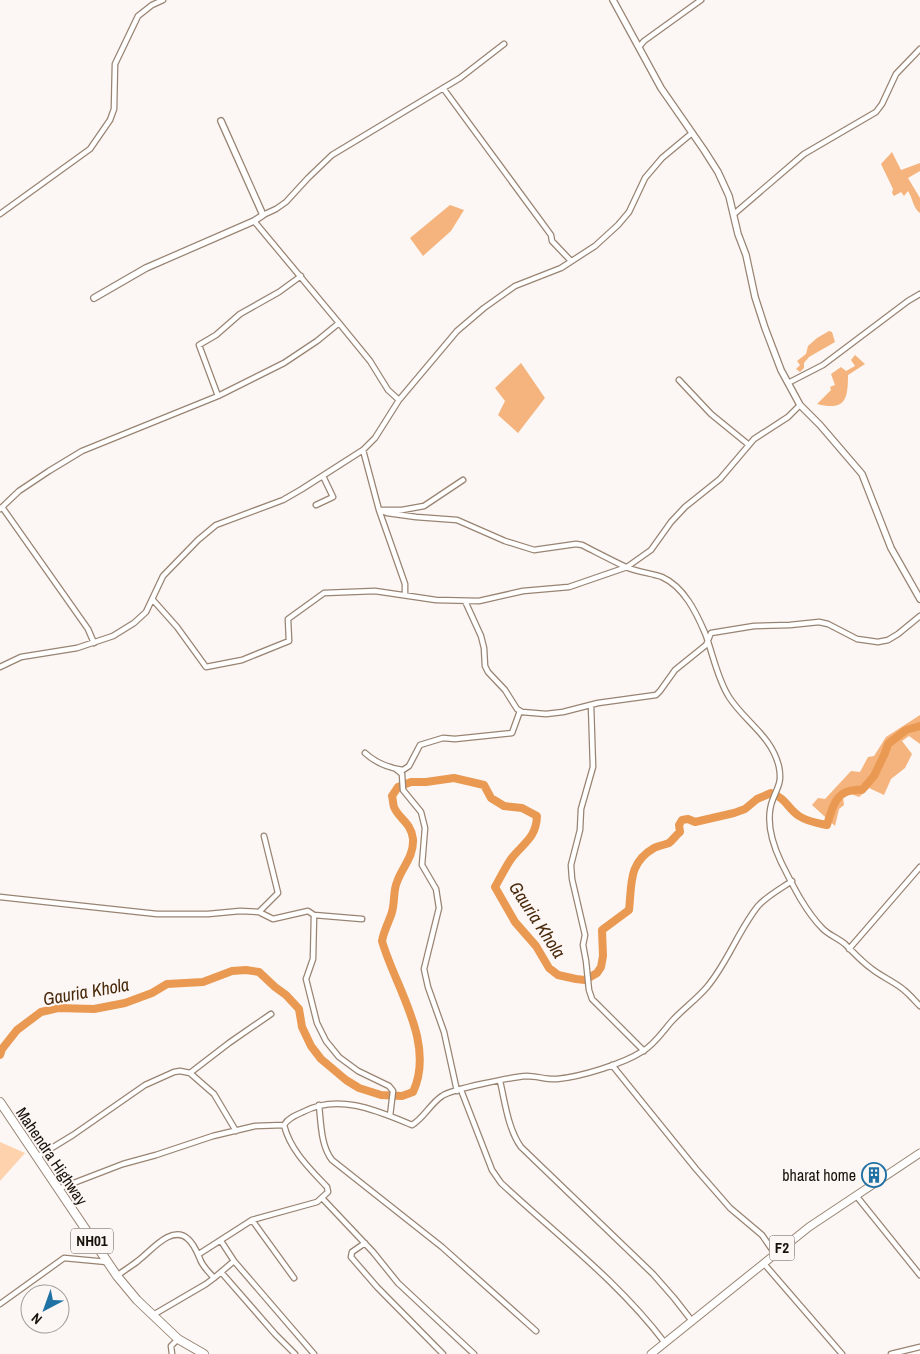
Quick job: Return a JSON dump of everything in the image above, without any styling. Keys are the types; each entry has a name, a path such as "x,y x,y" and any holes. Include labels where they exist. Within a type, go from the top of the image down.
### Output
{"highway":[{"name":"Mahendra Highway","path":"1,1104 117,1276 137,1300 178,1339 204,1354"}],"main road":[{"name":"F2","path":"651,1354 810,1227 856,1194 920,1153"},
{"name":"F2","path":"658,1354 812,1230 920,1157"}],"street":[{"path":"0,214 90,149 110,120 114,109 115,64 138,16 152,5 163,0"},
{"path":"613,0 661,88 718,172 729,196 738,234 746,255 755,297 765,328 788,383 800,405 820,425 862,474 891,548 920,599"},
{"path":"639,47 644,41 701,0"},
{"path":"94,298 146,268 254,221 276,209 286,202 332,155 460,78 504,44"},
{"path":"734,214 804,154 876,112 882,104 896,74 920,49"},
{"path":"443,88 552,235 552,241 571,261"},
{"path":"221,121 263,215"},
{"path":"0,667 21,657 78,648 113,636 134,623 146,612 164,576 198,540 216,525 282,500 363,450 375,438 399,400 457,331 484,308 515,286 561,268 595,246 618,225 634,203 645,178 662,158 692,133"},
{"path":"254,221 370,361 388,390 399,400"},
{"path":"218,396 199,346 216,336 240,314 279,292 301,276"},
{"path":"788,383 823,365 920,294"},
{"path":"94,643 88,629 1,508 19,491 49,470 82,451 218,396 284,363 317,341 339,323"},
{"path":"678,380 711,414 749,445"},
{"path":"153,600 177,626 206,667 242,660 289,642 288,619 324,593 375,591 436,600 479,601 523,591 569,587 627,567 651,550 671,522 720,478 754,439 788,417 800,405"},
{"path":"363,450 379,510 405,584 405,595"},
{"path":"316,505 333,497 323,476"},
{"path":"379,510 402,510 424,506 463,480"},
{"path":"379,510 416,517 458,520 506,541 534,550 576,544 582,545 627,567 662,577 677,587 698,618 724,688 739,711 765,738 773,751 780,775 779,786 770,812 770,826 773,842 780,860 792,882 806,906 824,930 838,939 853,954 880,975 904,990 920,1006"},
{"path":"465,601 481,636 485,666 488,672 520,711 546,714 656,695 675,670 706,645 711,633 754,626 790,626 819,622 828,624 857,639 878,642 888,640 898,634 920,616"},
{"path":"591,705 593,767 581,809 580,830 571,865 572,879 585,935 583,945 592,999 644,1051"},
{"path":"365,753 373,760 403,770 409,766 420,746 437,740 512,733 520,711"},
{"path":"396,769 402,774 403,790 421,812 425,828 422,865 436,889 439,908 424,969 428,987 444,1032 459,1091 492,1170 501,1183 579,1252 614,1286 665,1343"},
{"path":"259,912 278,893 264,836"},
{"path":"849,949 920,867"},
{"path":"284,1125 287,1120 308,1109 326,1103 340,1103 378,1111 412,1125 442,1096 500,1081 529,1076 555,1080 576,1076 612,1065 644,1051 707,987 727,960 758,907 775,891 792,882"},
{"path":"0,897 157,914 208,914 240,911 259,912 273,919 308,911 314,915 362,919"},
{"path":"314,915 313,959 306,979 317,1023 326,1041 340,1057 358,1070 389,1086 393,1091 390,1116"},
{"path":"190,1072 271,1014"},
{"path":"612,1065 696,1170 730,1208 762,1235 775,1254"},
{"path":"37,1157 73,1135 145,1085 180,1071 190,1072 214,1094 236,1131"},
{"path":"500,1081 516,1140 521,1147 652,1274 692,1321"},
{"path":"319,1105 326,1153 332,1160 442,1247 536,1331"},
{"path":"58,1189 123,1164 236,1131 255,1126 284,1125"},
{"path":"199,1254 252,1220 301,1207 322,1198 329,1189 297,1153 290,1142 284,1125"},
{"path":"322,1198 365,1243 398,1283 474,1354"},
{"path":"858,1198 920,1275"},
{"path":"252,1220 294,1278"},
{"path":"117,1276 137,1262 160,1241 173,1235 184,1236 190,1240 199,1254 200,1260 214,1278"},
{"path":"221,1241 234,1261 314,1354"},
{"path":"365,1243 352,1252 351,1258 376,1287 443,1354"},
{"path":"0,1304 64,1258 107,1262"},
{"path":"153,1315 206,1284 234,1261"},
{"path":"766,1266 842,1354"},
{"path":"221,1272 295,1354"},
{"path":"172,1354 170,1351 171,1346 178,1339"},
{"path":"891,1354 920,1348"}],"shaded area":[{"path":"892,152 901,170 920,163 920,171 908,178 920,198 920,213 916,209 908,191 904,196 901,192 894,196 892,193 893,189 881,164"},
{"path":"450,205 464,210 451,231 423,256 410,238"},
{"path":"829,331 832,332 835,342 809,357 800,372 796,369 800,365 797,361 806,354 808,346"},
{"path":"855,355 865,364 848,375 846,397 843,402 834,406 817,404 831,390 830,387 835,385 831,374 841,367 846,371 855,366 851,360"},
{"path":"521,363 545,398 518,433 498,415 505,401 495,388"},
{"path":"920,715 920,744 909,736 902,741 912,754 905,768 891,779 884,795 869,788 859,797 851,794 843,797 844,805 839,809 835,826 812,805 818,798 825,799 851,771 860,772 868,757 874,756 886,737"},
{"path":"0,1142 25,1153 0,1181"}],"waterway":[{"name":"Gauria Khola","path":"0,1055 2,1049 17,1030 41,1012 58,1008 94,1009 125,1003 152,993 167,984 203,982 232,971 246,970 259,972 299,1009 302,1027 311,1046 321,1059 346,1080 359,1088 381,1095 402,1096 413,1092 419,1073 420,1054 411,1015 382,941 392,912 396,885 410,857 413,845 410,828 394,806 392,796 398,787 411,782 454,778 484,785 491,798 504,806 522,808 537,816 534,830 528,840 511,859 495,887 515,922 536,946 549,968 558,975 585,980 597,973 601,967 603,956 602,930 629,910 631,883 635,867 654,848 669,843 680,832 679,825 682,820 688,819 695,822 734,813 745,809 757,799 771,793 784,801 802,818 827,825 831,810 837,799 847,792 862,790 874,776 888,744 906,730 920,726"}],"place":[{"name":"bharat home","path":"874,1175"}]}
